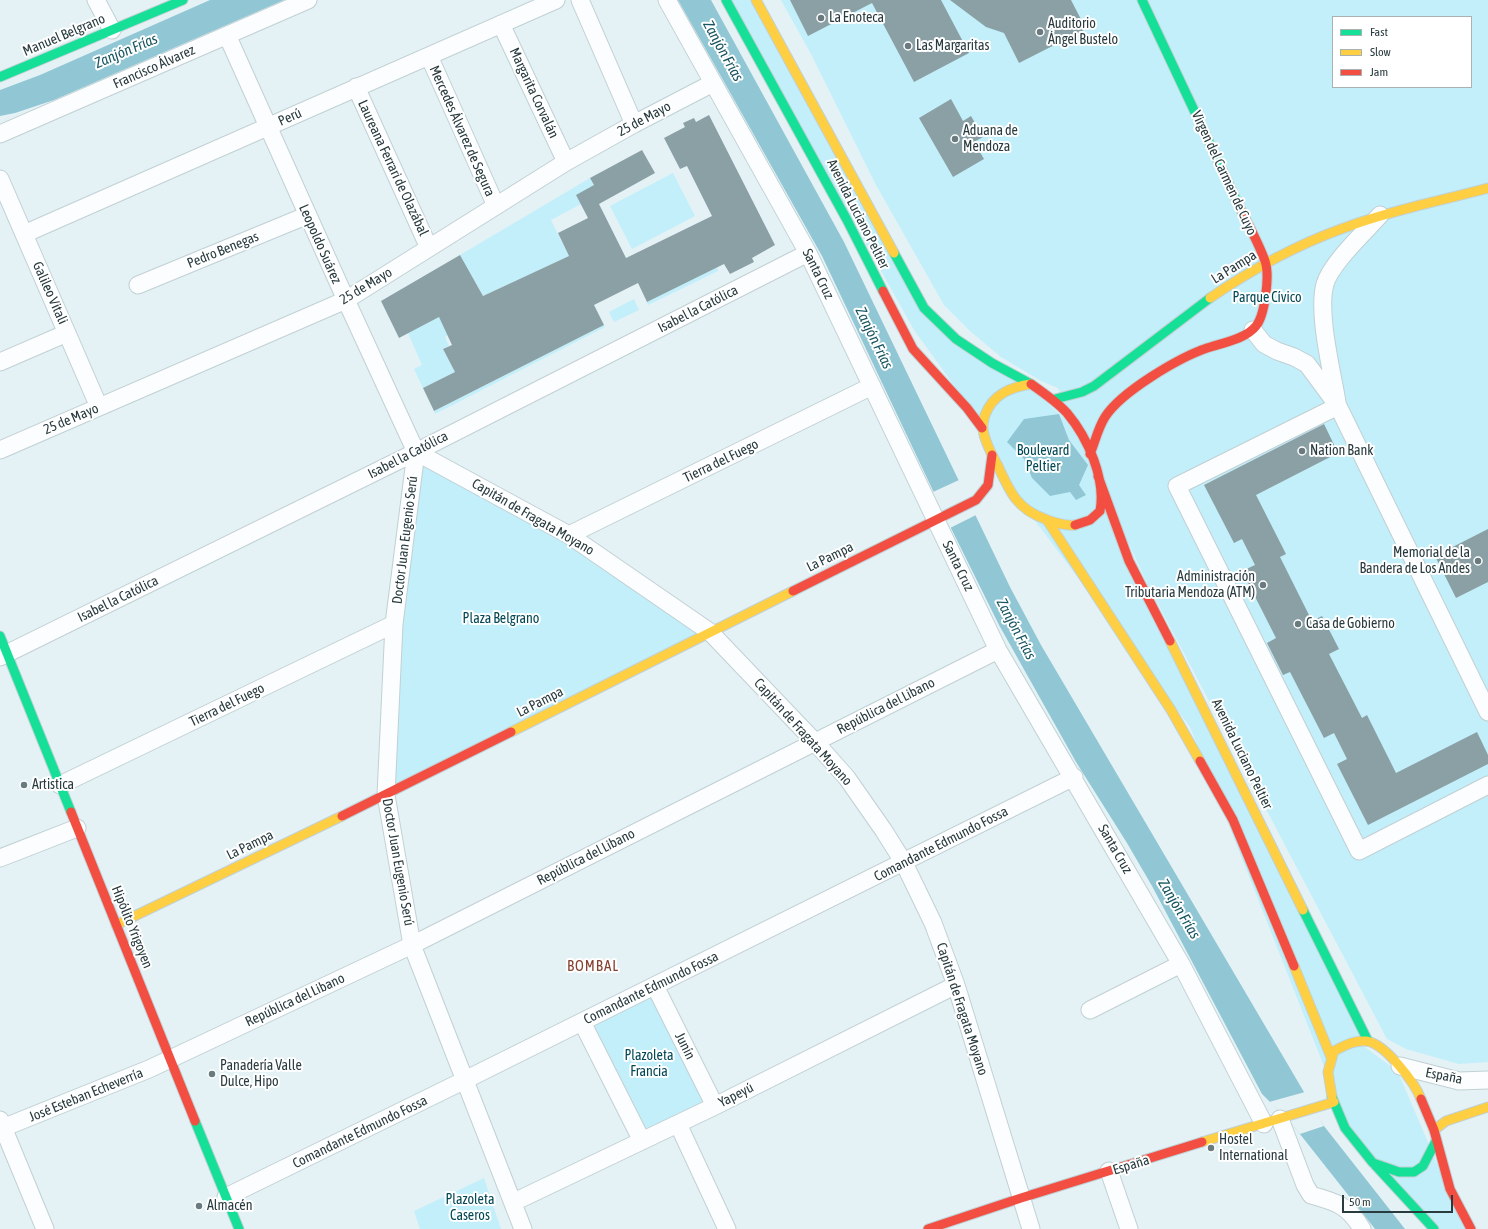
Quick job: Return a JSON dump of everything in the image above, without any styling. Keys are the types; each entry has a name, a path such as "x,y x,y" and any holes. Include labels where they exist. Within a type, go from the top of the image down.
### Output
{"main road":[{"name":"Manuel Belgrano","path":"0,78 183,0"},
{"name":"Avenida Luciano Peltier","path":"726,0 847,220 913,349 982,428"},
{"name":"Avenida Luciano Peltier","path":"756,0 924,308 956,339 992,363 1031,384"},
{"name":"Virgen del Carmen de Cuyo","path":"1142,0 1266,264 1265,300 1262,316 1253,330"},
{"name":"La Pampa","path":"1055,400 1082,392 1094,386 1167,328 1242,277 1321,236 1380,215 1488,188"},
{"name":"La Pampa","path":"1448,199 1488,197"},
{"path":"1090,454 1105,417 1118,402 1133,390 1195,353 1253,330"},
{"path":"1003,498 1047,520 1064,525 1078,525 1091,520 1099,512 1101,502 1098,476 1090,454 1077,428 1055,400 1031,384 1014,386 1000,392 985,414 982,428 1005,483 1023,507"},
{"name":"La Pampa","path":"973,502 988,488 991,475 992,455"},
{"name":"Avenida Luciano Peltier","path":"1098,476 1129,561 1368,1041"},
{"name":"La Pampa","path":"116,925 386,796 710,632 940,518 973,502 992,497"},
{"path":"1047,520 1171,710 1233,820 1331,1057 1329,1078 1330,1089 1345,1128 1373,1163 1434,1229"},
{"name":"Hipólito Yrigoyen","path":"0,636 4,656 60,784 239,1229"},
{"path":"1331,1057 1337,1048 1353,1042 1368,1041 1386,1052 1400,1066 1418,1091 1434,1130 1450,1189 1471,1229"},
{"name":"España","path":"928,1229 1021,1198 1334,1102"},
{"path":"1434,1130 1446,1121 1488,1107"},
{"path":"1373,1163 1400,1172 1414,1172 1423,1166 1436,1141"}],"street":[{"path":"96,0 112,30"},
{"name":"Francisco Álvarez","path":"0,134 308,0"},
{"name":"Perú","path":"24,234 556,0"},
{"path":"580,0 634,124"},
{"name":"Santa Cruz","path":"667,0 808,253 872,386 940,518 998,650 1074,778 1180,964 1277,1120 1305,1185 1311,1195 1338,1203 1352,1215 1362,1229"},
{"name":"Margarita Corvalán","path":"501,24 566,162"},
{"name":"Leopoldo Suárez","path":"227,35 416,452"},
{"name":"Mercedes Álvarez de Segura","path":"429,56 496,206"},
{"name":"25 de Mayo","path":"0,450 346,300 566,162 634,124 713,83"},
{"name":"Laureana Ferrari de Olazábal","path":"356,87 429,248"},
{"name":"Galileo Vitali","path":"0,179 99,407"},
{"path":"1338,406 1325,323 1326,284 1334,267 1380,215"},
{"name":"Pedro Benegas","path":"138,285 308,216"},
{"name":"Isabel la Católica","path":"4,656 416,452 808,253"},
{"path":"1253,330 1264,344 1277,352 1294,357 1307,364 1338,406 1488,712"},
{"path":"0,362 67,333"},
{"name":"Tierra del Fuego","path":"569,535 872,386"},
{"path":"1338,406 1177,486 1359,851 1488,785"},
{"name":"Capitán de Fragata Moyano","path":"416,452 569,535 710,632 815,742 851,784 884,831 904,863 933,923 956,984 1031,1229"},
{"name":"Doctor Juan Eugenio Serú","path":"416,452 394,624 386,796 412,945 514,1202 523,1229"},
{"name":"Tierra del Fuego","path":"60,784 394,624"},
{"name":"República del Libano","path":"171,1059 412,945 998,650"},
{"name":"Comandante Edmundo Fossa","path":"226,1197 1074,778"},
{"path":"0,858 77,828"},
{"path":"1090,1010 1180,964"},
{"name":"Yapeyú","path":"514,1202 715,1106 956,984"},
{"name":"Junín","path":"655,986 715,1106"},
{"path":"582,1022 642,1141"},
{"name":"José Esteban Echeverría","path":"1,1126 171,1059"},
{"name":"España","path":"1400,1066 1459,1081 1488,1080"},
{"path":"678,1124 727,1229"},
{"path":"1,1126 45,1229"},
{"path":"1109,1171 1129,1229"}],"green space":[{"name":"Boulevard Peltier","path":"730,0 753,0 922,311 1035,391 1075,429 1365,1047 1398,1072 1465,1229 1435,1229 1348,1127 1190,727 1024,506 985,428 914,330"},
{"name":"Parque Cívico","path":"781,0 1488,0 1488,1062 1459,1064 1406,1049 1387,1039 1136,562 1058,388 1041,381 1001,357 970,331 944,305 876,185 811,54"},
{"path":"673,173 695,216 632,249 610,206"},
{"path":"590,178 594,185 581,204 551,220 569,256 483,296 460,255"},
{"path":"717,267 718,271 648,305 647,302"},
{"path":"634,299 639,310 614,322 609,312"},
{"path":"439,317 448,335 445,337 449,346 443,349 455,372 423,388 414,369 422,365 408,333"},
{"path":"604,325 605,327 435,414 434,411"},
{"name":"Plaza Belgrano","path":"419,458 567,539 703,632 390,790 397,629"},
{"name":"Plazoleta Francia","path":"655,986 715,1106 642,1141 582,1022"},
{"name":"Plazoleta Caseros","path":"484,1178 501,1229 420,1229 414,1211"}],"water":[{"name":"Zanjón Frías","path":"210,0 284,0 54,100 15,113 0,116 0,90 40,75"},
{"name":"Zanjón Frías","path":"678,0 711,0 844,242 1010,587 1041,645 1324,1126 1405,1229 1375,1229 1292,1124 1262,1094 1152,886 1076,762 999,625 945,516 822,256"},
{"path":"1059,414 1069,440 1088,465 1079,485 1086,495 1076,500 1070,492 1050,496 1032,478 1024,459 1007,442 1024,419"}],"pier":[{"path":"959,480 976,515 950,528 933,492"},
{"path":"1305,1092 1324,1126 1300,1134 1286,1117 1269,1102"}],"building":[{"path":"790,0 941,0 969,53 914,82 872,3 808,36"},
{"name":"Auditorio Ángel Bustelo","path":"950,0 1071,0 1086,29 1019,63 1004,33 986,27"},
{"name":"Aduana de Mendoza","path":"951,99 963,121 971,116 983,137 974,142 984,159 953,177 919,118"},
{"path":"709,115 775,245 752,258 754,262 730,274 724,264 647,302 638,283 594,305 604,325 434,411 423,388 455,372 443,349 452,345 439,317 399,338 381,301 460,255 483,296 569,256 558,233 588,218 576,195 594,185 590,178 642,150 655,173 599,204 626,258 712,216 687,166 680,169 664,138 685,127 683,123 694,118 696,122"},
{"name":"Casa de Gobierno","path":"1324,424 1338,453 1256,495 1286,554 1280,557 1312,621 1322,616 1339,649 1329,654 1362,718 1367,715 1396,773 1477,732 1488,755 1488,764 1368,825 1337,764 1347,759 1334,733 1324,738 1290,672 1283,675 1267,643 1276,638 1242,571 1255,565 1242,539 1234,543 1204,485"},
{"path":"1488,529 1488,582 1456,598 1435,556"}],"traffic: fast":[{"path":"0,77 183,0"},
{"path":"726,0 847,220 883,291"},
{"path":"1142,0 1242,212"},
{"path":"894,253 924,308 956,339 992,363 1031,384"},
{"path":"1055,399 1082,392 1094,386 1210,298"},
{"path":"0,636 71,812"},
{"path":"1303,910 1368,1041"},
{"path":"1332,1097 1345,1128 1373,1163 1399,1172 1414,1172 1423,1166 1436,1141"},
{"path":"195,1121 239,1229"},
{"path":"1375,1165 1434,1229"}],"traffic: slow":[{"path":"756,0 894,253"},
{"path":"1210,298 1273,259 1306,243 1377,217 1488,188"},
{"path":"1031,384 1016,387 1004,393 988,408 983,422 985,440 1006,484 1021,505 1035,515 1056,523 1063,525 1075,525"},
{"path":"1047,520 1171,710 1200,761"},
{"path":"511,732 793,591"},
{"path":"1170,641 1303,910"},
{"path":"116,925 342,816"},
{"path":"1294,966 1331,1057"},
{"path":"1332,1097 1328,1072 1334,1051 1353,1042 1366,1041 1374,1043 1390,1056 1413,1083 1421,1099"},
{"path":"1202,1142 1334,1102"},
{"path":"1434,1130 1446,1121 1488,1107"}],"traffic: jam":[{"path":"1090,454 1098,430 1105,417 1124,397 1151,377 1181,359 1207,348 1240,337 1256,326 1262,313 1266,295 1266,267 1260,248 1242,212"},
{"path":"883,291 913,349 967,408 982,428"},
{"path":"1031,384 1059,405 1067,413 1082,434 1094,459 1100,486 1100,511 1090,520 1075,525"},
{"path":"793,591 976,500 988,485 992,455"},
{"path":"1098,476 1129,561 1170,641"},
{"path":"342,816 511,732"},
{"path":"1200,761 1233,820 1294,966"},
{"path":"71,812 195,1121"},
{"path":"1421,1099 1434,1130 1450,1189 1471,1229"},
{"path":"928,1229 1021,1198 1202,1142"}],"place":[{"name":"La Enoteca","path":"821,18"},
{"name":"Auditorio Ángel Bustelo","path":"1040,32"},
{"name":"Las Margaritas","path":"908,46"},
{"name":"Aduana de Mendoza","path":"955,139"},
{"name":"Nation Bank","path":"1302,451"},
{"name":"Memorial de la Bandera de Los Andes","path":"1478,561"},
{"name":"Administración Tributaria Mendoza (ATM)","path":"1263,585"},
{"name":"Casa de Gobierno","path":"1298,624"},
{"name":"Artistica","path":"24,785"},
{"name":"Panadería Valle Dulce, Hipo","path":"212,1074"},
{"name":"Hostel International","path":"1211,1148"},
{"name":"Almacén","path":"199,1206"}],"district":[{"name":"BOMBAL","path":"593,966"}]}
